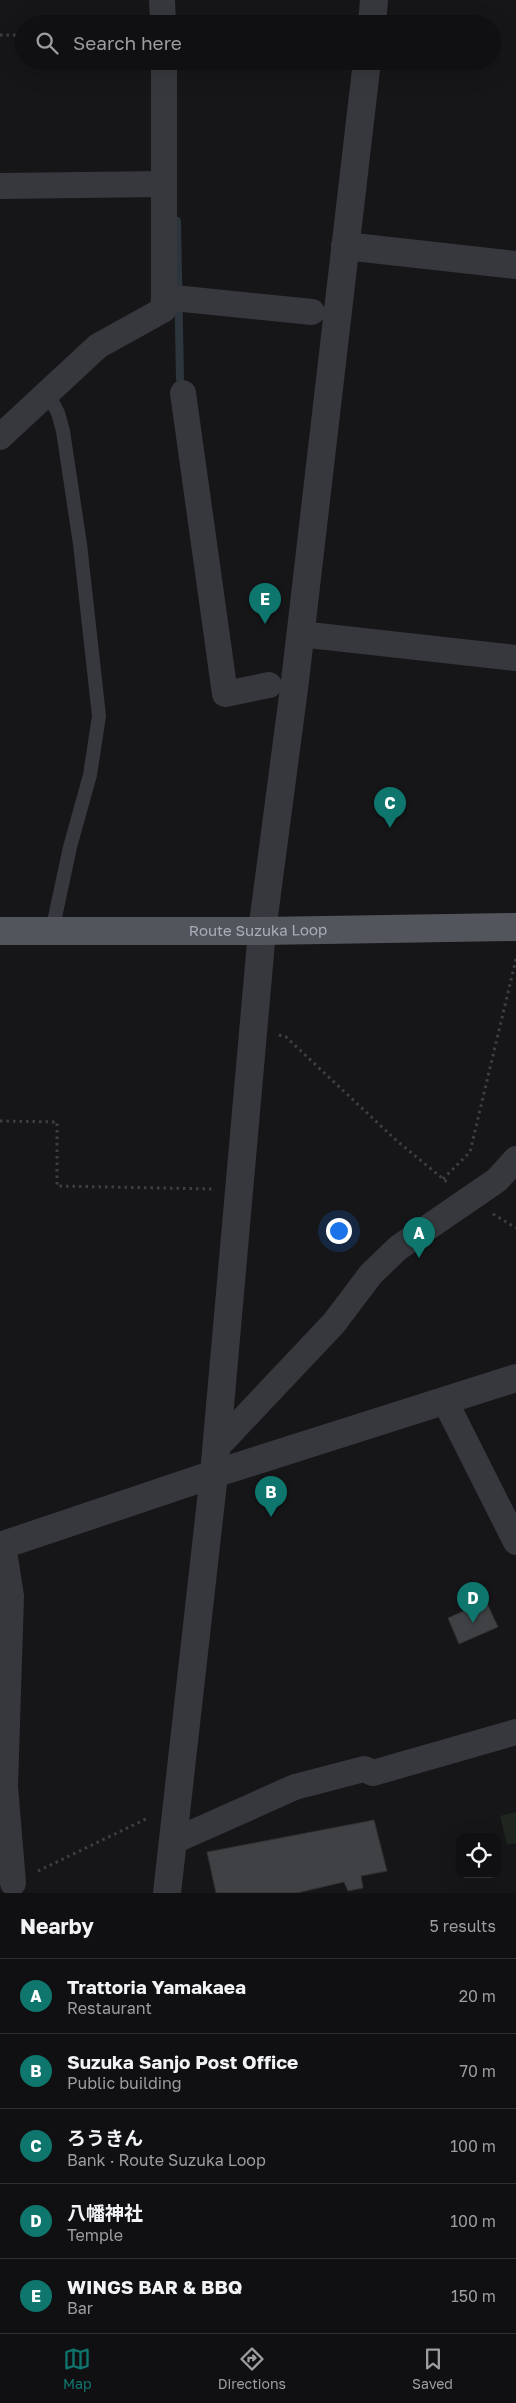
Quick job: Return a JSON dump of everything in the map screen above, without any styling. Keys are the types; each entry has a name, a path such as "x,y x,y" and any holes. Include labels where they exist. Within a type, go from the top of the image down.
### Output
{"main road":[{"name":"Route Suzuka Loop","path":"0,931 262,931 516,927"}],"street":[{"path":"162,0 163,15"},
{"path":"373,15 374,0"},
{"path":"164,70 164,184 175,298"},
{"path":"167,1893 215,1461 262,931 300,634 366,70"},
{"path":"0,186 164,184"},
{"path":"345,246 516,265"},
{"path":"175,298 312,312"},
{"path":"0,436 98,346 163,310 175,298"},
{"path":"182,393 225,694 269,685"},
{"path":"300,634 516,658"},
{"path":"215,1461 334,1323 371,1274 398,1248 497,1180 516,1159"},
{"path":"13,1883 5,1786 11,1596 2,1546 215,1461 445,1401 516,1378"},
{"path":"445,1401 516,1542"},
{"path":"174,1841 295,1787 364,1769 373,1773 516,1732"}],"lane":[{"path":"47,392 58,413 62,431 80,544 98,716 90,775 70,846 52,931"}],"path":[{"path":"0,35 15,35"},
{"path":"443,1179 470,1152 516,959"},
{"path":"254,1028 286,1037 397,1141 469,1201 516,1228"},
{"path":"0,1121 57,1122 57,1186 212,1189"},
{"path":"13,1883 178,1805"}],"shaded area":[{"path":"516,1812 516,1843 507,1845 500,1816"}],"building":[{"path":"486,1601 498,1627 459,1644 448,1618"},
{"path":"374,1820 387,1871 361,1876 363,1888 348,1891 344,1882 297,1893 216,1893 207,1852"}],"waterway":[{"path":"177,221 180,379"}],"place":[{"name":"WINGS BAR & BBQ","path":"265,624"},
{"name":"ろうきん","path":"390,828"},
{"name":"Trattoria Yamakaea","path":"419,1258"},
{"name":"Suzuka Sanjo Post Office","path":"271,1517"},
{"name":"八幡神社","path":"473,1623"}]}
